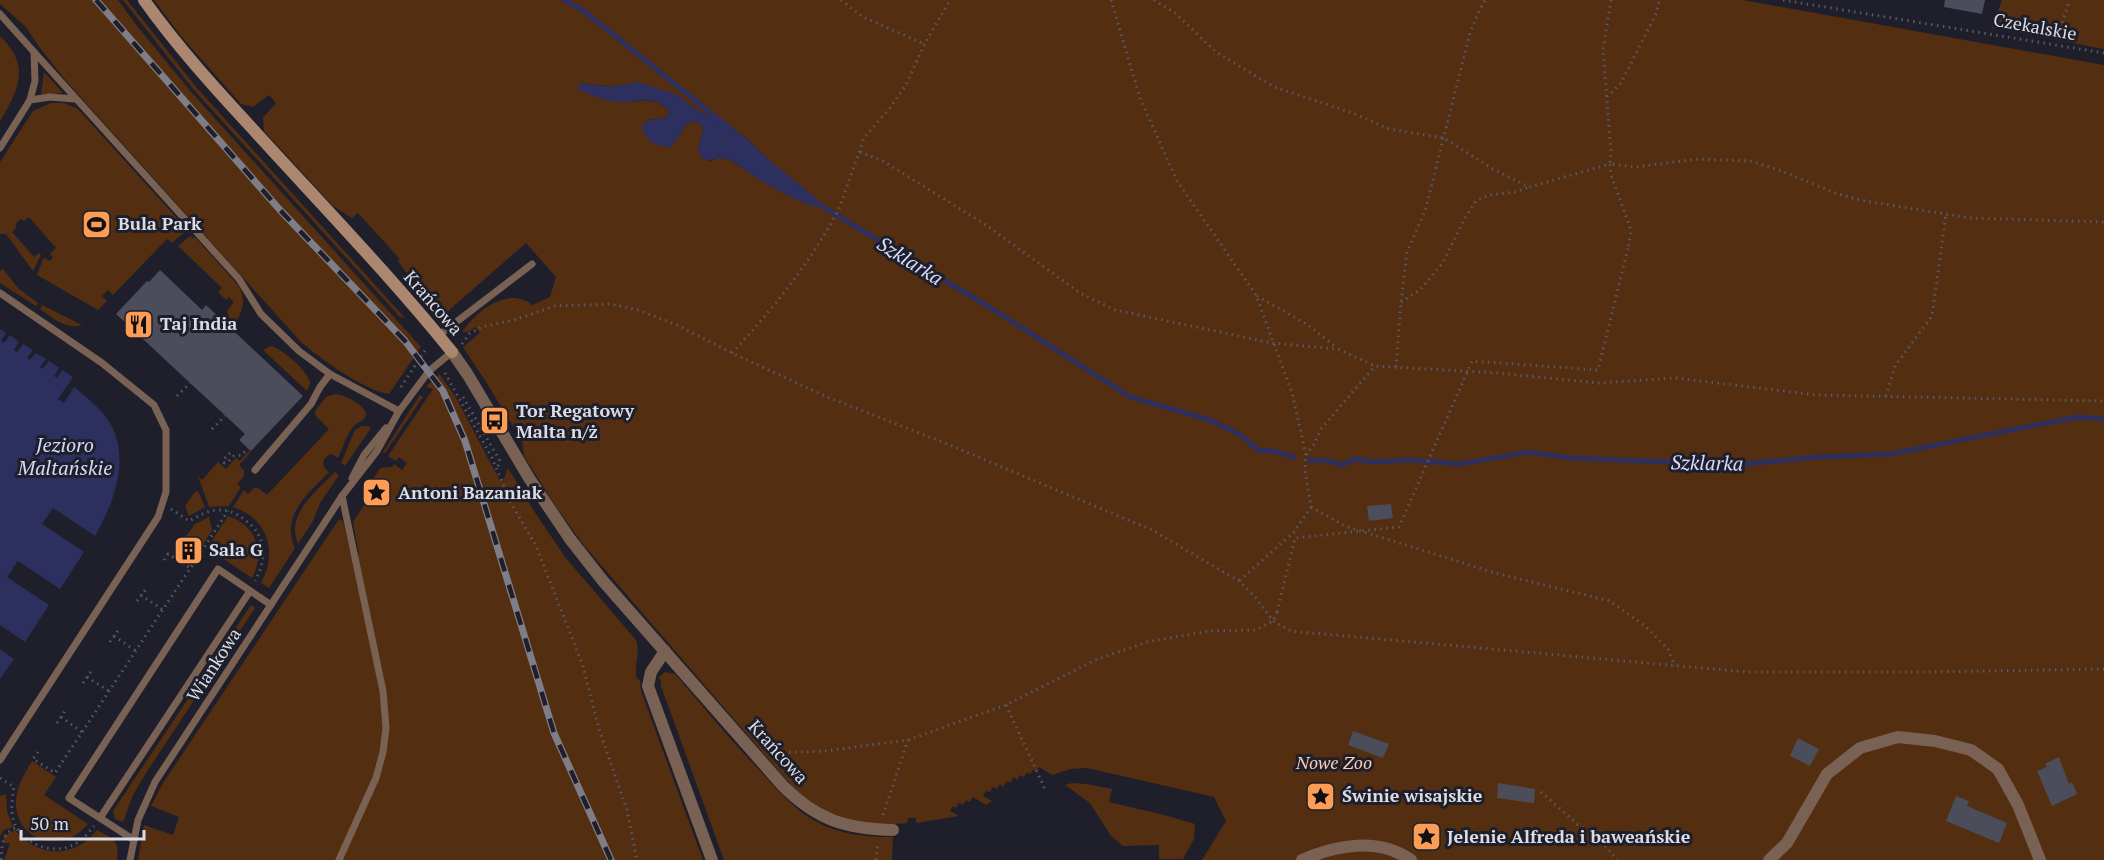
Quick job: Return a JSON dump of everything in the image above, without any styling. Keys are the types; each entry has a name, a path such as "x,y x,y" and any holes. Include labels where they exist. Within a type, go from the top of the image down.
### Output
{"street":[{"name":"Krańcowa","path":"144,0 219,92 452,352 529,478 570,539 603,581 754,753 794,797 819,815 848,827 893,830"},
{"path":"665,651 651,672 648,686 712,860"},
{"path":"1769,860 1787,843 1827,774 1860,748 1898,737 1935,741 1971,750 1998,769 2018,805 2040,860"},
{"path":"1302,860 1323,851 1370,845 1389,849 1411,860"}],"lane":[{"path":"0,14 239,279 261,314 299,351 330,374 399,411"},
{"path":"0,148 30,100 34,81 34,52"},
{"path":"30,100 50,97 75,99"},
{"path":"438,336 532,264"},
{"path":"0,293 102,363 154,405 166,430 166,492 158,517 0,760"},
{"name":"Wiankowa","path":"130,860 144,804 155,782 342,496 364,455 429,371 452,352"},
{"path":"255,470 311,404 330,374"},
{"path":"339,860 376,778 386,728 383,691 342,496"},
{"path":"134,840 69,798 218,569 271,605"},
{"path":"100,818 250,591"}],"path":[{"path":"842,0 863,17 924,45"},
{"path":"732,353 772,311 833,220 864,138 906,85 924,45 950,0"},
{"path":"1110,0 1140,98 1177,181 1256,295 1292,393 1306,455 1305,470 1311,507 1294,532 1239,581"},
{"path":"1154,0 1175,13 1216,52 1275,87 1350,112 1389,129 1444,138 1491,168 1529,187"},
{"path":"1396,367 1407,252 1425,211 1470,33 1485,0"},
{"path":"754,753 825,751 908,740 1006,705 1095,660 1147,642 1209,631 1255,630 1273,621 1277,612 1295,538 1399,526 1472,361 1598,370 1631,230 1611,175 1610,164 1603,51 1611,0"},
{"path":"1607,97 1621,83 1656,14 1659,0"},
{"name":"Czekalskie","path":"1783,0 2104,53"},
{"path":"2058,34 2070,0"},
{"path":"860,152 883,161 939,195 986,225 1080,293 1115,310 1272,343 1338,349"},
{"path":"1401,302 1420,290 1442,264 1476,201 1489,195 1516,192 1610,164 1635,167 1698,159 1750,161 1838,194 1865,201 1970,218 2104,222"},
{"path":"1886,396 1895,366 1932,316 1946,214"},
{"path":"1256,295 1308,325 1338,349 1376,366 1497,373 1599,383 1676,378 1817,395 2104,401"},
{"path":"452,352 469,334 481,327 514,320 555,306 610,304 638,310 667,321 827,397 940,441 1152,530 1239,581 1255,597 1273,621 1291,631 1747,672 2104,669"},
{"path":"389,406 426,349"},
{"path":"1306,455 1321,429 1376,366"},
{"path":"444,372 497,469 511,503 536,546 583,666 599,729 627,810 637,860"},
{"path":"177,396 190,383"},
{"path":"461,393 500,461 497,469"},
{"path":"212,429 225,416"},
{"path":"230,453 224,459 224,463 234,456 242,455 248,448"},
{"path":"489,454 498,448"},
{"path":"163,503 189,521 208,512 228,511 252,525 263,544 264,562 250,591"},
{"path":"1311,507 1346,526 1495,573 1610,602 1646,626 1668,649 1675,666"},
{"path":"38,752 33,759 55,773 228,511"},
{"path":"164,560 168,554 190,568"},
{"path":"137,601 146,589"},
{"path":"141,595 163,610"},
{"path":"110,642 119,629"},
{"path":"114,636 136,651"},
{"path":"83,683 92,670"},
{"path":"87,677 109,691"},
{"path":"1006,705 1046,789"},
{"path":"57,723 65,711"},
{"path":"61,717 82,732"},
{"path":"876,860 879,830 908,740"},
{"path":"0,778 14,787 12,813 17,827 36,845 61,849 72,846 84,839 100,818"},
{"path":"1541,792 1577,824 1599,838 1617,860"},
{"path":"1,860 3,836 17,827"}],"green space":[{"path":"0,0 118,0 192,93 421,347 389,394 379,392 355,380 300,341 67,82 25,26 0,4"},
{"path":"123,0 127,0 197,88 405,318 400,317 194,90"},
{"name":"Nowe Zoo","path":"154,0 1743,0 2104,65 2104,860 1202,860 1226,821 1214,797 1087,768 1070,769 1052,775 1039,767 1030,774 1027,772 1024,777 1020,775 1017,780 1014,777 1003,787 1000,784 997,789 993,787 990,792 986,791 983,796 992,801 986,805 973,797 970,802 966,800 963,805 959,803 956,808 953,806 950,811 959,816 916,823 916,818 908,818 907,823 893,826 858,823 824,811 795,790 582,543 524,456 522,441 463,347 480,333 475,327 468,332 462,332 484,309 503,299 523,300 532,305 550,297 556,277 526,243 450,311 447,312 423,297 398,261 399,258 358,213 352,218 333,206 264,131 263,118 276,103 269,95 253,107 241,104 180,35","holes":["581,83 678,95 693,107 744,136 768,159 790,197 728,159 718,158 710,161 698,149 703,130 700,124 693,121 685,125 681,134 649,120 668,117 669,110 662,105 649,101 609,100"]},
{"path":"2002,0 2104,0 2104,49 1992,28"},
{"path":"0,36 16,57 19,78 17,88 0,121"},
{"path":"44,72 63,93 41,95"},
{"path":"51,103 64,103 78,109 184,226 182,228 186,231 172,243 167,239 113,295 108,290 102,296 107,301 98,310 37,275 43,259 49,261 53,258 50,254 56,248 29,217 15,224 17,227 12,232 34,257 39,253 41,255 33,271 6,234 0,234 0,162 33,111"},
{"path":"190,236 195,237 241,290 243,304 235,324 230,320 227,311 234,302 229,297 226,300 218,292 222,288 178,246"},
{"path":"3,269 18,288 38,303 36,306 0,283 0,271"},
{"path":"42,305 82,325 65,325 40,309"},
{"path":"270,346 287,355 305,372 310,383 307,391 263,350"},
{"path":"439,374 455,396 500,481 504,479 508,468 565,557 636,640 637,679 640,680 641,691 703,860 138,860 144,825 173,835 179,817 151,806 163,783 339,519 343,521 352,560 359,555 353,522 371,495 377,499 383,491 371,482 380,468 392,467 394,464 402,470 407,463 399,457 396,461 388,456 433,389 426,387"},
{"path":"336,394 356,402 365,410 366,415 351,430 338,458 332,454 323,462 329,472 305,497 294,515 291,536 295,548 269,588 261,583 269,560 269,548 262,528 255,519 233,507 244,490 248,494 254,488 258,488 267,495 329,429 316,416 315,411 326,397"},
{"path":"420,395 423,397 385,453 383,452"},
{"path":"362,426 371,428 345,466 341,463 355,430"},
{"path":"250,450 239,465 244,470 244,476 237,484 241,487 229,506 209,507 198,476 202,480 218,462 226,469 236,458 240,461"},
{"path":"335,472 339,475 320,503 313,521 298,544 295,533 299,513 312,495"},
{"path":"198,491 205,507 189,516 185,506"},
{"path":"228,516 246,526 256,541 258,559 252,578 207,548"},
{"path":"209,517 212,530 203,545 187,535 195,524"},
{"path":"251,605 255,608 133,795 123,822 115,819 113,811"},
{"path":"665,672 675,674 740,750 795,807 809,818 835,830 864,836 893,837 892,860 724,860 661,686 661,680 658,678"},
{"path":"32,761 56,777 44,795 88,824 78,834 54,841 31,834 23,826 17,814 16,800 22,780"},
{"path":"1072,783 1112,789 1109,802 1195,824 1194,839 1183,859 1159,859 1159,845 1123,846 1111,836 1090,803 1065,785"},
{"path":"6,794 7,811 13,827 4,830 0,836 0,796"},
{"path":"15,830 34,846 56,851 78,846 97,830 116,844 117,860 4,860 10,843 3,843 4,836"}],"water":[{"path":"638,82 678,95 693,107 744,136 816,198 820,206 810,206 788,195 729,160 702,159 698,149 703,130 700,124 693,121 685,125 671,147 652,142 646,136 642,126 649,120 668,117 669,110 656,102 643,100 615,102 589,94 577,87 580,83 611,87"},
{"name":"Jezioro Maltańskie","path":"0,329 6,333 1,341 4,343 10,335 19,342 14,350 17,352 23,344 33,350 27,358 30,360 36,353 46,359 40,367 43,369 49,361 59,368 54,376 57,378 62,370 73,377 58,399 64,403 74,387 108,420 119,449 118,479 114,494 95,536 53,508 42,524 84,552 60,589 18,561 7,577 49,605 25,642 0,625"},
{"path":"0,649 14,659 0,679"}],"building":[{"path":"1945,0 1985,0 1982,14 1944,7"},
{"path":"160,270 202,310 206,305 303,396 251,451 239,440 245,434 116,314"},
{"path":"1391,504 1393,518 1369,521 1367,506"},
{"name":"Sala G","path":"187,535 202,545 189,565 174,555"},
{"path":"1353,731 1389,744 1383,758 1348,745"},
{"path":"1798,738 1819,749 1810,766 1790,756"},
{"path":"2059,757 2069,784 2072,782 2077,794 2052,806 2037,771 2047,767 2045,764"},
{"path":"1498,783 1535,789 1534,803 1497,798"},
{"path":"1956,796 1969,801 1967,806 2007,823 1999,843 1946,821"}],"waterway":[{"name":"Szklarka","path":"564,0 584,11 732,130"},
{"name":"Szklarka","path":"815,202 994,310 1130,397 1210,420 1239,434 1258,450 1273,451 1294,457"},
{"name":"Szklarka","path":"1308,460 1329,461 1342,465 1354,459 1373,462 1410,460 1461,464 1529,452 1571,458 1734,465 1818,457 1891,454 2077,417 2104,419"}],"railway":[{"path":"96,0 280,210 405,341 443,391 465,441 554,733 611,860"}],"place":[{"name":"Bula Park","path":"97,224"},
{"name":"Taj India","path":"139,324"},
{"name":"Tor Regatowy Malta n/ż","path":"495,421"},
{"name":"Antoni Bazaniak","path":"377,493"},
{"name":"Sala G","path":"188,550"},
{"name":"Świnie wisajskie","path":"1321,796"},
{"name":"Jelenie Alfreda i baweańskie","path":"1426,837"}]}
